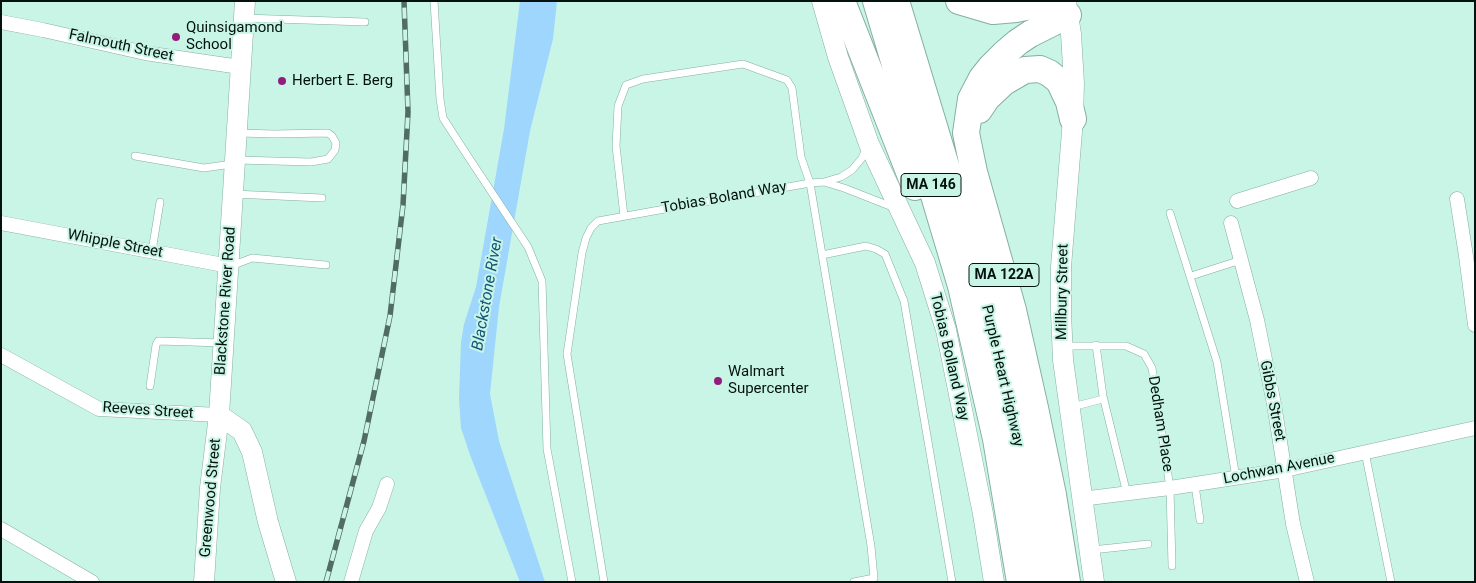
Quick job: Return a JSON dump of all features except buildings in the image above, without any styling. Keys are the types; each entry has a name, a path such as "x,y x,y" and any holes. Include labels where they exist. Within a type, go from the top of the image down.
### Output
{"highway":[{"name":"MA 122A","path":"842,1 902,152 981,371"},
{"name":"Purple Heart Highway","path":"876,1 961,286 996,439 1020,582"},
{"name":"Purple Heart Highway","path":"896,1 967,235 1007,386 1045,582"},
{"path":"959,1 993,11 1063,6"},
{"name":"MA 122A","path":"1063,6 1004,53 982,78 971,99 966,133 972,164 1001,264 1024,360 1053,495 1067,582"},
{"path":"966,133 979,110 996,88 1015,74 1032,68 1049,73 1058,81 1069,102 1073,119"}],"main road":[{"name":"Tobias Bolland Way","path":"822,1 843,73 869,144 925,263 946,330 983,514 994,582"},
{"name":"Millbury Street","path":"1063,6 1073,65 1073,119 1061,267 1062,346 1081,499 1094,582"},
{"name":"Blackstone River Road","path":"219,415 245,10"},
{"name":"Greenwood Street","path":"204,582 210,488 219,415"},
{"path":"219,415 242,430 252,452 268,522 286,582"}],"street":[{"name":"Falmouth Street","path":"1,22 145,53 240,68"},
{"path":"1237,201 1311,178"},
{"path":"1456,199 1475,324"},
{"name":"Whipple Street","path":"1,223 229,266"},
{"name":"Gibbs Street","path":"1230,223 1257,320 1285,470 1293,524 1307,582"},
{"name":"Reeves Street","path":"1,356 99,409 219,415"},
{"name":"Lochwan Avenue","path":"1081,499 1195,485 1285,470 1475,428"},
{"path":"350,582 366,531 379,508 387,484"},
{"path":"1,529 92,582"}],"lane":[{"path":"434,1 443,118 528,247 542,281 547,449 572,582"},
{"path":"245,10 365,22"},
{"path":"624,216 616,146 618,106 626,85 643,79 743,64 784,78 790,83 802,157 810,183 871,546 874,580 854,582"},
{"path":"135,156 204,168 235,162 311,162 328,159 335,150 336,143 328,133 236,133"},
{"name":"Tobias Boland Way","path":"604,582 567,354 582,253 591,228 598,221 824,182 841,177 852,170 862,158 869,144"},
{"name":"Tobias Boland Way","path":"824,182 900,210"},
{"path":"233,194 322,198"},
{"path":"152,251 160,202"},
{"path":"1170,213 1217,362 1236,478"},
{"path":"822,255 866,246 885,254 904,301 952,582"},
{"path":"229,266 252,258 326,265"},
{"path":"1191,276 1241,260"},
{"path":"150,386 158,341 224,343"},
{"name":"Dedham Place","path":"1062,346 1126,346 1144,354 1152,368 1170,488 1172,566"},
{"path":"1096,346 1103,399 1127,494"},
{"path":"1069,408 1103,399"},
{"path":"1365,452 1391,582"},
{"path":"1195,485 1200,520"},
{"path":"1089,550 1148,544"}],"water":[{"name":"Blackstone River","path":"520,1 557,1 553,39 530,131 499,307 490,394 499,441 545,582 520,582 461,428 459,399 461,342 464,324 476,287 504,129"}],"railway":[{"path":"326,582 364,441 390,316 403,205 408,112 404,1"}],"place":[{"name":"Quinsigamond School","path":"176,37"},
{"name":"Herbert E. Berg","path":"282,81"},
{"name":"Walmart Supercenter","path":"718,381"}]}
